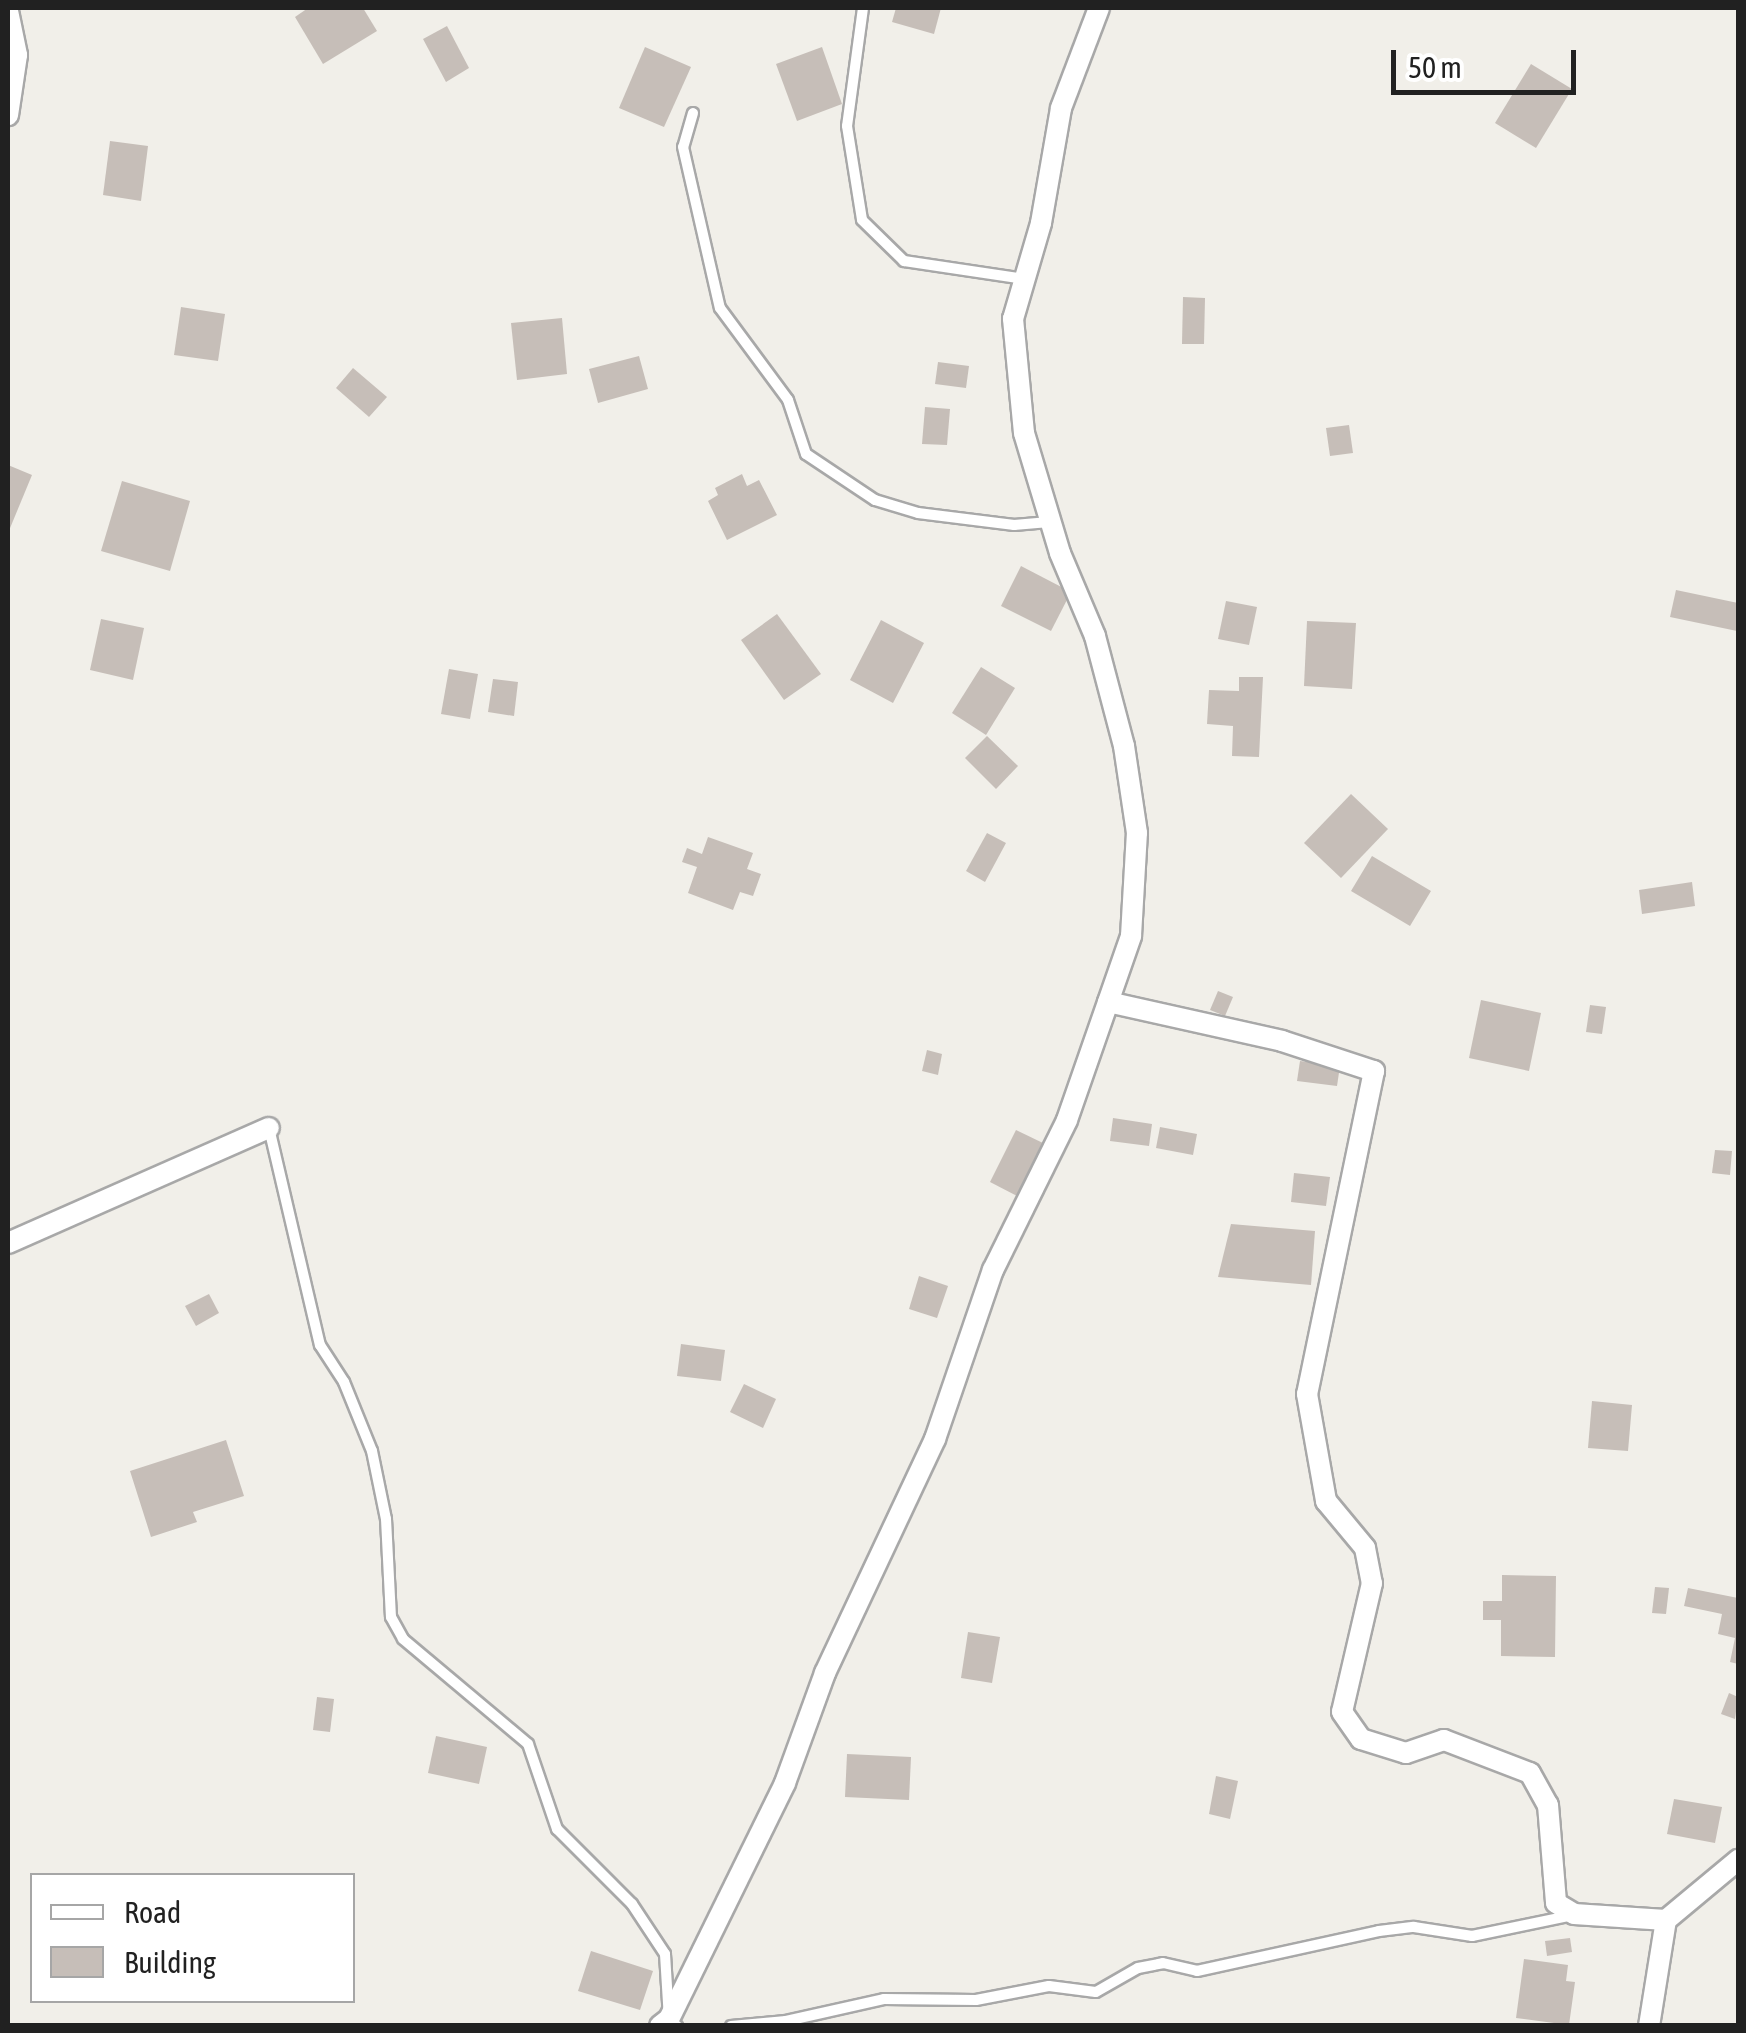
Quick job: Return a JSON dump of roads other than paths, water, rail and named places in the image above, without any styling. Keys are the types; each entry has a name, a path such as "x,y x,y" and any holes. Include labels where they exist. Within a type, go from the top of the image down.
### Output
{"street":[{"path":"669,2023 786,1783 825,1672 935,1438 993,1270 1067,1120 1131,936 1138,832 1124,746 1095,636 1050,522 1024,433 1012,319 1061,108 1099,8"},
{"path":"8,11 17,56 8,114"},
{"path":"1108,1002 1282,1042 1374,1070 1307,1394 1326,1501 1366,1548 1372,1583 1342,1712 1362,1739 1376,1744 1406,1753 1444,1740 1530,1772 1548,1806 1556,1903 1574,1914 1666,1920"},
{"path":"8,1243 269,1128"},
{"path":"1649,2026 1666,1920 1738,1860"}],"lane":[{"path":"862,8 847,126 862,220 904,261 1024,279"},
{"path":"693,113 683,147 720,308 788,400 806,454 875,500 918,513 1014,525 1050,522"},
{"path":"269,1128 320,1345 344,1382 372,1452 386,1518 391,1617 402,1639 528,1744 556,1828 632,1904 665,1954 669,2023"},
{"path":"731,2026 884,1999 976,2000 1049,1986 1096,1992 1138,1968 1163,1963 1197,1971 1380,1930 1414,1927 1472,1936 1574,1914"}]}
